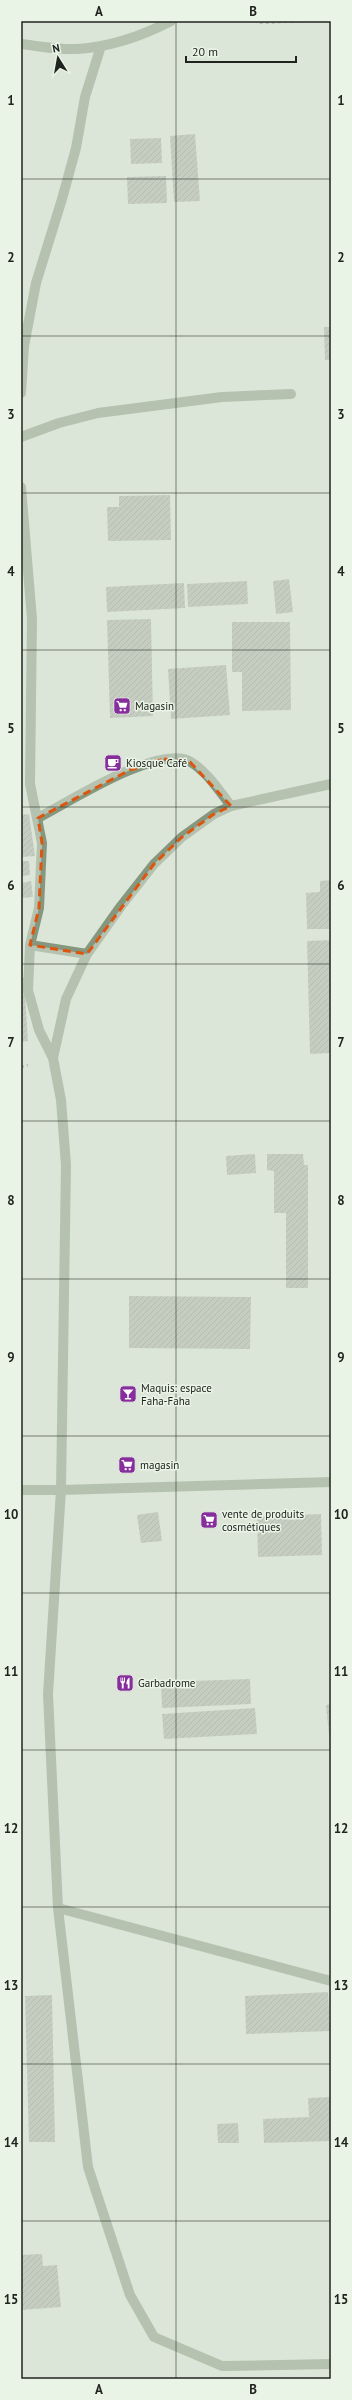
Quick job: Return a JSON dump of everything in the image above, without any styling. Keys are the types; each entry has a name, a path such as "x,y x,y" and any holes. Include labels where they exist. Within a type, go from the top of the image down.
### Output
{"street":[{"path":"21,44 76,49 101,46 147,33 171,21"},
{"path":"21,393 24,346 36,283 76,148 85,97 101,46"},
{"path":"21,437 58,423 98,413 222,396 291,394"},
{"path":"21,487 32,619 30,784 42,843 39,908 30,945 28,990 39,1030 53,1058 61,1100 66,1165 61,1490 48,1694 58,1908 88,2167 130,2295 154,2337 222,2366 331,2364"},
{"path":"38,818 115,775 164,759 178,758 190,762 208,777 231,806"},
{"path":"53,1058 66,999 87,954 154,864 182,836 214,814 231,806 331,784"},
{"path":"30,945 87,954"},
{"path":"21,1490 331,1482"},
{"path":"58,1908 331,1981"}],"path":[{"path":"254,21 262,23 303,21"}],"highlighted area":[{"path":"164,759 190,762 231,806 214,814 182,837 154,864 87,954 30,945 39,908 42,843 38,818 130,770"}],"building":[{"path":"195,134 200,201 174,202 170,136"},
{"path":"161,138 162,163 131,164 130,139"},
{"path":"166,176 167,203 128,204 127,177"},
{"path":"324,327 331,327 331,360 325,360"},
{"path":"170,495 171,540 108,541 107,507 119,507 119,496"},
{"path":"289,579 293,612 276,614 273,581"},
{"path":"247,581 248,604 188,607 187,584"},
{"path":"184,583 185,608 107,612 106,587"},
{"path":"151,619 153,716 110,718 107,620"},
{"path":"232,622 290,622 291,710 242,711 242,672 232,672"},
{"path":"226,665 230,715 171,719 168,669"},
{"path":"29,814 35,856 22,857 21,815"},
{"path":"21,861 29,861 30,875 21,876"},
{"path":"331,880 331,929 307,929 306,893 320,892 320,881"},
{"path":"31,881 33,897 21,898 21,883"},
{"path":"331,940 331,1053 310,1054 307,941"},
{"path":"21,978 24,978 28,1041 21,1042"},
{"path":"255,1154 256,1173 227,1175 226,1156"},
{"path":"267,1154 303,1154 304,1165 308,1165 308,1288 286,1288 286,1213 274,1213 274,1171 267,1170"},
{"path":"129,1296 251,1297 250,1349 129,1348"},
{"path":"158,1512 162,1541 141,1543 137,1515"},
{"path":"321,1514 322,1555 258,1557 257,1517"},
{"path":"250,1679 251,1704 162,1708 161,1682"},
{"path":"331,1704 331,1745 330,1745 326,1705"},
{"path":"255,1708 257,1734 164,1739 162,1714"},
{"path":"328,1992 330,2031 246,2034 245,1996"},
{"path":"52,1995 55,2142 29,2142 25,1996"},
{"path":"331,2097 331,2141 264,2143 263,2119 309,2117 308,2098"},
{"path":"238,2123 239,2143 218,2143 217,2124"},
{"path":"42,2254 43,2266 57,2265 61,2307 21,2310 21,2255"}],"place":[{"name":"Magasin","path":"122,706"},
{"name":"Kiosque Café","path":"113,763"},
{"name":"Maquis: espace Faha-Faha","path":"128,1394"},
{"name":"magasin","path":"127,1465"},
{"name":"vente de produits cosmétiques","path":"209,1520"},
{"name":"Garbadrome","path":"125,1683"}]}
